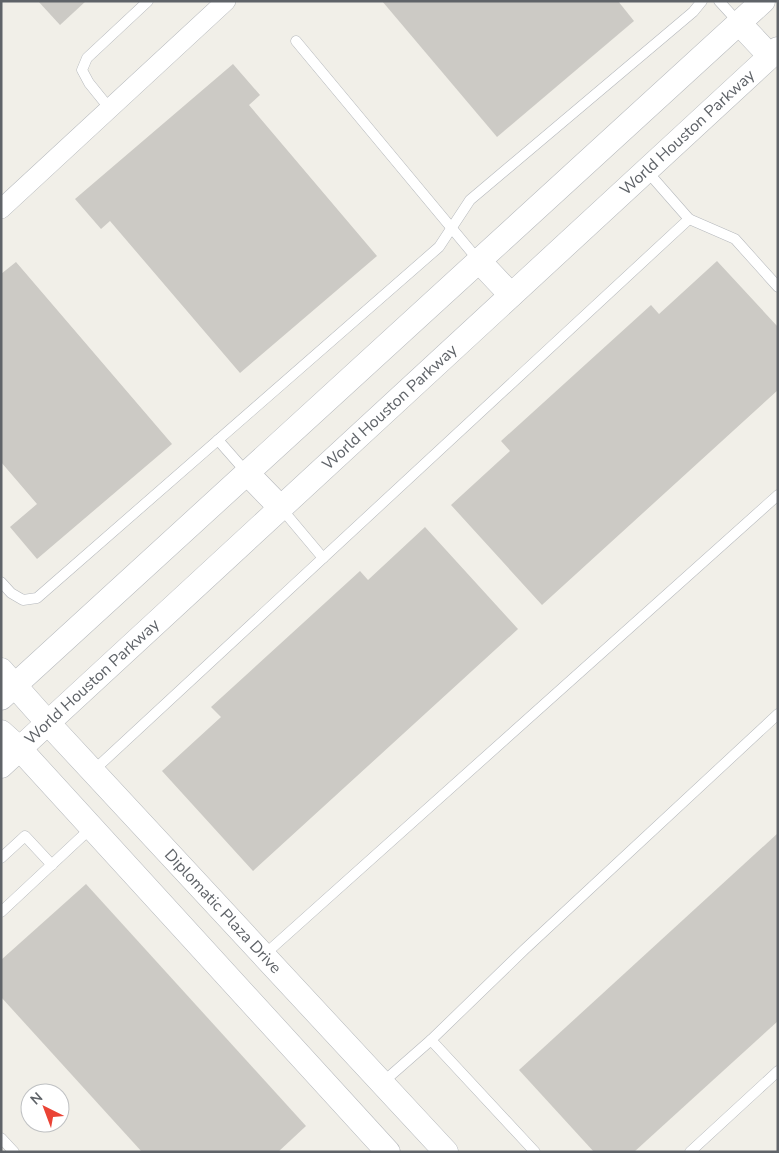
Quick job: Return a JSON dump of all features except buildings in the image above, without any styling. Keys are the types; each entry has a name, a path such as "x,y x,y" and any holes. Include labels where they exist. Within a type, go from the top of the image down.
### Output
{"street":[{"path":"1,209 226,1"},
{"path":"6,684 247,473 763,1"},
{"path":"739,23 774,52"},
{"name":"World Houston Parkway","path":"1,766 774,52"},
{"path":"479,261 511,295"},
{"path":"247,473 281,508"},
{"name":"Diplomatic Plaza Drive","path":"6,684 48,723 446,1152"},
{"path":"1,732 20,749 388,1152"}],"lane":[{"path":"110,109 89,83 82,70 84,64 87,58 148,1"},
{"path":"1,582 11,593 23,600 37,598 438,246 470,200 693,12 702,1"},
{"path":"719,1 739,23"},
{"path":"296,41 479,261"},
{"path":"646,170 689,219 735,239 778,287"},
{"path":"93,771 689,219"},
{"path":"218,440 247,473"},
{"path":"264,955 778,495"},
{"path":"281,508 323,558"},
{"path":"382,1083 431,1040 525,949 778,714"},
{"path":"1,912 91,828"},
{"path":"1,858 25,836 52,865"},
{"path":"431,1040 535,1152"},
{"path":"690,1152 778,1071"},
{"path":"1,1138 14,1152"}]}
